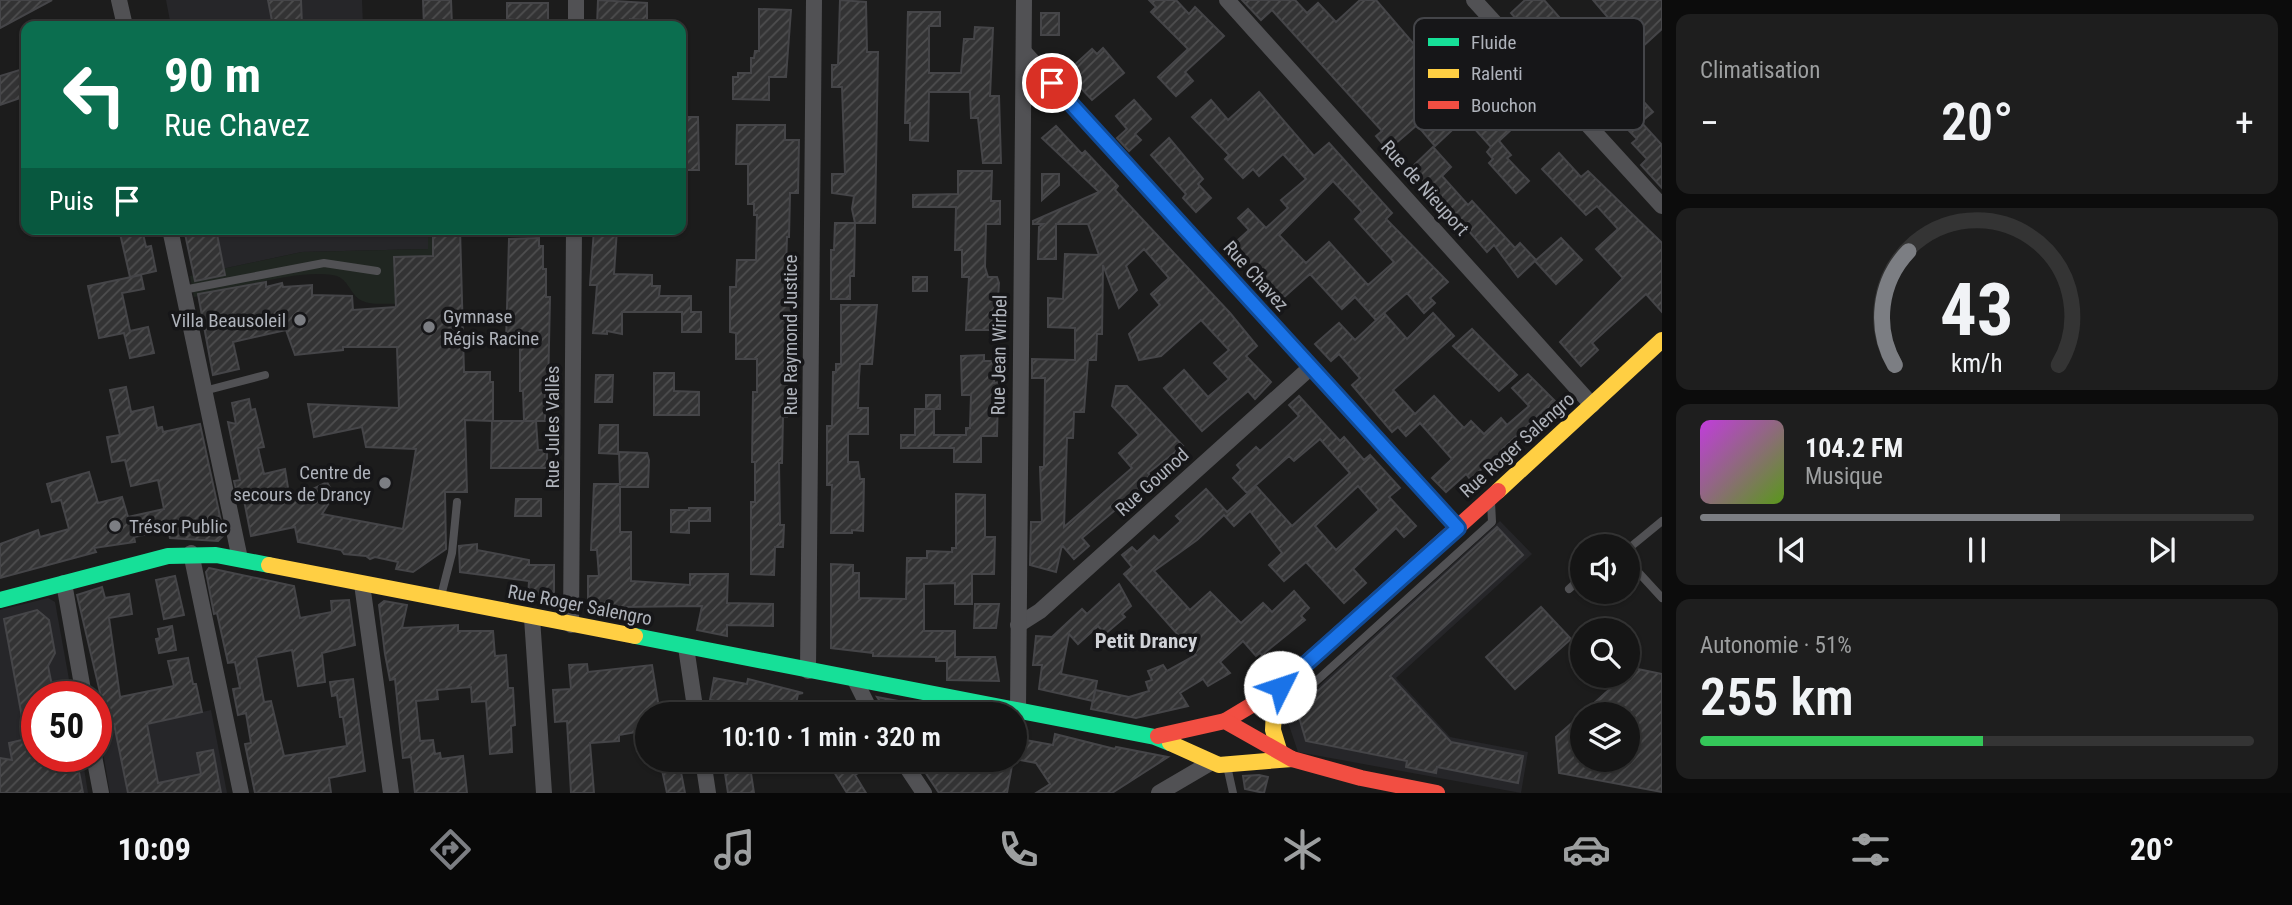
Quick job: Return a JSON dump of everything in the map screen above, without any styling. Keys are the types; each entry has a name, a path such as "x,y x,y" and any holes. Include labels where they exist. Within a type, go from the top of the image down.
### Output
{"main road":[{"name":"Rue Roger Salengro","path":"1155,737 1193,731 1203,725 1224,722 1277,689 1458,528 1662,340"},
{"name":"Rue Roger Salengro","path":"1,597 191,553 240,559 970,702"},
{"name":"Rue Roger Salengro","path":"1027,713 1155,737 1222,763 1247,734 1277,689"},
{"path":"1277,689 1273,730 1286,756"},
{"path":"1224,722 1286,756 1361,778 1437,793"},
{"path":"1192,751 1193,731"},
{"path":"1222,763 1286,756"}],"street":[{"path":"119,0 124,21"},
{"path":"576,0 576,21"},
{"name":"Rue Raymond Justice","path":"808,671 814,0"},
{"name":"Rue Jean Wirbel","path":"1017,702 1024,0"},
{"name":"Rue de Nieuport","path":"1227,0 1592,405"},
{"path":"1474,0 1490,18"},
{"name":"Rue Chavez","path":"1024,52 1458,528"},
{"path":"1593,130 1662,206"},
{"path":"171,235 240,559"},
{"name":"Rue Jules Vallès","path":"571,625 574,235"},
{"name":"Rue Gounod","path":"1018,625 1040,611 1311,367"},
{"path":"191,553 241,793"},
{"path":"64,583 81,681"},
{"path":"362,584 391,793"},
{"path":"533,618 544,793"},
{"path":"686,647 694,702"},
{"path":"855,680 866,702"},
{"path":"1159,793 1222,763"},
{"path":"97,772 101,793"},
{"path":"705,772 708,793"},
{"path":"910,772 924,793"}],"lane":[{"path":"183,290 324,263 377,271"},
{"path":"204,391 265,375"},
{"path":"1277,689 1313,684 1492,522 1491,498"},
{"path":"440,599 452,554 457,502"},
{"path":"1640,539 1662,521"},
{"path":"1640,574 1662,598"},
{"path":"1222,763 1233,793"}],"shaded area":[{"path":"166,0 362,0 363,21 170,21"},
{"path":"186,235 428,235 428,249 302,252 194,275"},
{"name":"Gymnase Régis Racine","path":"428,235 460,235 464,394 398,391 396,304 363,301 337,276 318,274 283,277 194,297 190,276 302,252 428,249"},
{"path":"1500,521 1532,554 1396,678 1450,737 1528,752 1521,793 1298,752 1286,716"},
{"path":"48,598 55,602 69,681 21,681 21,772 85,772 88,793 0,793 0,610"},
{"path":"211,710 227,793 110,793 106,772 112,772 112,732"}],"building":[{"path":"0,0 52,0 0,28"},
{"path":"268,0 301,0 302,21 272,21"},
{"path":"423,0 451,0 452,21 424,21"},
{"path":"598,0 647,3 647,20 597,21"},
{"path":"840,0 866,2 867,52 878,52 875,223 855,223 852,209 854,196 832,193 832,174 845,174 842,87 832,87 832,65 838,65"},
{"path":"1149,0 1176,0 1189,14 1195,7 1224,36 1185,72 1193,81 1176,96 1158,77 1188,49 1151,12 1156,7"},
{"path":"1242,0 1295,0 1307,13 1318,3 1336,22 1360,0 1376,0 1414,44 1414,128 1388,150 1376,136 1382,131 1272,10 1261,20"},
{"path":"1525,0 1544,0 1560,18 1515,18 1511,13"},
{"path":"1593,0 1662,0 1662,29 1644,45 1644,18 1608,18"},
{"path":"507,3 548,3 548,20 507,19"},
{"path":"759,9 791,10 786,77 769,77 769,100 733,99 733,77 738,77 738,73 751,73 751,58 754,58 755,51 759,51"},
{"path":"908,12 940,12 940,26 929,26 929,73 961,73 964,39 974,39 975,27 993,28 990,96 999,96 1001,163 983,163 978,118 971,118 970,92 929,92 928,141 910,140 910,123 905,123"},
{"path":"1041,13 1059,13 1059,35 1041,35"},
{"path":"1103,48 1124,73 1092,100 1075,82 1078,78 1070,69 1092,49 1097,54"},
{"path":"21,70 21,98 0,105 0,76"},
{"path":"1259,92 1314,156 1329,143 1392,213 1386,219 1448,282 1430,298 1435,303 1424,313 1407,293 1376,320 1355,297 1342,309 1310,274 1274,306 1263,293 1265,291 1228,249 1249,230 1238,218 1248,209 1266,228 1288,208 1281,200 1306,179 1283,154 1259,176 1253,169 1243,178 1225,159 1229,155 1192,117 1211,100 1228,120","holes":["1333,181 1362,212 1355,219 1394,262 1368,285 1329,242 1306,263 1279,235"]},
{"path":"1134,100 1151,119 1135,134 1141,140 1129,151 1117,138 1127,129 1116,116"},
{"path":"1644,102 1653,112 1644,120"},
{"path":"686,117 698,117 699,170 686,170"},
{"path":"737,125 785,125 785,140 799,140 798,193 790,193 787,237 786,266 792,266 792,287 787,417 783,417 782,463 779,463 783,547 775,547 774,575 751,574 751,502 755,502 755,462 752,462 753,392 757,392 757,359 736,359 736,333 730,332 730,287 736,287 737,260 756,260 757,215 754,215 754,204 748,204 748,164 736,164"},
{"path":"1644,125 1662,145 1662,188 1641,165 1647,159 1632,143 1637,139 1628,130 1644,130"},
{"path":"1056,126 1082,154 1085,151 1118,186 1115,190 1230,313 1257,346 1246,356 1271,382 1255,399 1248,391 1202,431 1164,388 1184,370 1208,397 1229,379 1214,363 1229,350 1201,320 1161,356 1139,360 1129,334 1160,305 1151,294 1169,278 1144,249 1126,266 1137,290 1119,308 1103,265 1102,334 1097,334 1096,360 1088,360 1084,412 1074,412 1073,438 1067,438 1064,527 1132,468 1119,453 1139,435 1112,406 1116,386 1127,386 1183,446 1148,473 1150,475 1138,487 1140,489 1082,538 1089,546 1074,559 1062,545 1056,572 1030,565 1031,522 1042,522 1040,467 1044,467 1045,378 1032,378 1032,359 1075,360 1075,328 1048,327 1048,298 1063,299 1065,254 1099,255 1088,224 1056,224 1056,259 1038,259 1039,227 1043,224 1033,224 1033,221 1099,192 1042,138"},
{"path":"1421,130 1452,130 1435,146"},
{"path":"1476,130 1511,130 1499,141 1511,155 1507,158 1529,181 1516,193 1489,163 1493,159 1487,152 1491,147"},
{"path":"1169,138 1203,179 1198,184 1211,198 1196,212 1183,198 1186,194 1151,155"},
{"path":"1433,147 1451,167 1442,176 1468,205 1472,201 1515,248 1520,243 1536,260 1518,277 1494,245 1487,252 1449,208 1445,211 1426,191 1429,188 1411,168"},
{"path":"1559,153 1581,177 1588,171 1662,243 1662,312 1646,294 1592,343 1598,350 1581,366 1560,342 1623,278 1596,249 1618,229 1597,206 1586,215 1542,169"},
{"path":"958,171 992,171 991,201 1000,201 1000,224 986,224 985,267 988,277 997,277 999,283 996,330 966,330 969,277 962,277 962,250 955,250 956,207 913,207 913,195 958,194"},
{"path":"1042,174 1059,174 1059,185 1042,200"},
{"path":"835,223 855,223 854,276 850,276 850,299 831,299 831,250 834,250"},
{"path":"120,235 143,235 146,247 151,246 156,271 130,277"},
{"path":"185,235 217,235 225,275 195,281"},
{"path":"433,235 460,235 464,372 490,372 490,382 493,382 493,421 536,421 538,450 547,450 547,468 491,468 492,421 465,420 467,492 445,492 446,549 413,572 396,569 398,562 344,554 341,550 298,542 295,527 251,536 244,500 239,502 234,481 240,480 228,422 236,424 232,403 249,399 251,410 255,409 264,447 258,448 264,474 285,469 289,494 311,490 327,482 334,495 322,514 403,529 416,449 366,447 362,427 314,437 308,404 399,408 397,347 343,347 343,350 295,355 286,330 233,342 239,369 213,375 198,294 266,282 266,287 282,283 283,287 312,285 312,295 352,296 353,310 396,307 394,257 433,256"},
{"path":"594,235 617,235 614,274 652,275 652,286 660,286 659,296 691,296 691,312 701,312 701,332 682,332 682,312 622,312 622,334 607,331 607,334 593,333 597,285 590,285"},
{"path":"539,238 539,246 543,246 543,269 546,269 546,297 550,297 548,391 545,392 545,421 524,421 523,391 520,391 520,342 506,342 509,239"},
{"path":"1561,238 1582,260 1556,284 1535,261"},
{"path":"141,275 144,289 122,293 130,331 148,327 154,353 130,358 124,333 99,338 88,286"},
{"path":"913,277 927,277 927,291 913,291"},
{"path":"841,305 877,305 872,364 860,364 859,377 858,408 868,408 868,434 848,434 848,462 858,462 860,479 864,479 863,531 852,530 852,533 831,533 832,485 827,485 827,426 832,426 833,372 836,372 836,364 841,364"},
{"path":"1384,313 1407,339 1433,313 1454,336 1393,390 1415,414 1434,396 1464,428 1471,421 1484,434 1501,418 1507,425 1529,406 1512,388 1528,374 1555,401 1502,449 1507,455 1496,465 1492,460 1470,479 1466,474 1446,492 1432,478 1452,459 1420,423 1406,436 1398,427 1392,432 1352,385 1360,378 1339,354 1331,361 1315,344 1339,323 1355,340"},
{"path":"1472,329 1517,375 1499,391 1453,346"},
{"path":"984,355 984,361 995,361 994,383 999,382 997,436 981,436 981,462 954,462 954,448 901,448 901,435 915,435 915,409 934,409 934,435 966,435 966,428 970,428 971,395 962,395 961,356"},
{"path":"654,373 674,373 674,391 699,392 699,415 654,415"},
{"path":"596,375 613,375 612,402 595,402"},
{"path":"126,387 131,412 153,407 157,428 162,427 163,432 200,424 224,535 218,541 170,538 168,530 134,537 135,542 94,548 96,552 0,578 0,544 38,530 40,537 69,529 61,500 52,502 47,484 89,472 98,503 122,497 128,517 164,509 158,480 131,486 125,460 112,462 107,437 120,435 110,390"},
{"path":"926,395 940,395 940,409 926,409"},
{"path":"1299,396 1340,441 1344,437 1364,460 1370,455 1400,488 1389,497 1416,526 1404,537 1396,528 1353,569 1366,583 1344,603 1306,562 1284,581 1269,565 1282,553 1250,511 1234,526 1224,515 1197,540 1154,571 1190,610 1210,592 1241,623 1263,603 1272,612 1294,591 1309,608 1301,616 1305,620 1262,655 1260,653 1256,656 1243,641 1220,662 1230,673 1208,686 1203,679 1180,693 1188,706 1136,718 1091,709 1095,690 1129,697 1149,691 1146,682 1152,680 1148,671 1163,665 1167,671 1196,655 1124,574 1132,567 1122,555 1132,547 1137,552 1154,536 1159,541 1181,521 1176,516 1206,489 1227,512 1256,486 1292,526 1350,473 1320,439 1294,461 1289,456 1247,493 1233,478 1241,470 1237,465 1256,447 1260,451 1299,416 1289,405","holes":["1358,486 1379,510 1336,550 1315,526"]},
{"path":"600,425 618,425 618,454 599,453"},
{"path":"619,452 647,453 649,460 648,487 620,487 620,532 631,532 631,581 690,585 690,574 728,574 727,603 773,604 773,626 727,625 727,636 697,630 702,606 621,607 621,612 593,609 588,603 588,576 599,576 597,550 591,550 594,484 620,484"},
{"path":"956,494 985,495 985,537 995,537 994,574 972,574 972,604 955,604 955,583 924,584 924,631 955,631 955,657 995,657 999,681 947,680 947,661 936,661 936,657 873,656 873,653 831,648 831,564 853,565 853,573 859,573 859,598 906,599 907,558 927,558 927,551 952,552 952,548 956,548"},
{"path":"516,499 541,499 541,516 515,516"},
{"path":"710,508 710,521 689,521 689,533 671,532 671,510"},
{"path":"1497,527 1523,555 1390,676 1451,742 1523,756 1518,783 1437,767 1436,773 1406,767 1407,761 1306,741 1297,710"},
{"path":"477,544 477,550 529,560 529,565 554,565 554,596 545,602 528,599 529,581 460,572 459,546"},
{"path":"209,568 294,586 300,618 332,612 331,601 349,600 355,645 322,653 325,682 298,686 292,650 256,657 264,702 271,701 284,756 347,746 343,717 340,717 337,695 332,696 330,682 353,679 365,771 329,778 331,793 255,793 245,744 251,743 246,713 238,715 233,689 240,688 235,662 228,663 217,613 214,614 206,572"},
{"path":"175,576 184,615 164,619 156,580"},
{"path":"1119,584 1131,606 1122,614 1125,617 1105,634 1098,626 1078,644 1069,634 1061,674 1097,681 1093,701 1039,689 1042,665 1033,665 1036,636 1052,637 1082,609 1087,614"},
{"path":"102,587 105,598 129,594 132,614 109,618 120,697 174,686 168,661 188,658 202,712 147,724 158,783 201,774 197,753 213,750 221,793 128,793 112,724 112,681 97,681 77,595"},
{"path":"384,601 407,605 402,628 458,625 458,631 493,631 495,656 506,655 508,688 513,688 515,725 511,726 512,752 490,754 486,701 472,702 471,687 437,690 438,699 416,701 420,741 433,740 435,754 440,753 441,759 463,756 467,793 415,793 411,757 403,758 395,679 390,680 385,654 379,605"},
{"path":"975,604 999,604 996,628 974,628"},
{"path":"1541,607 1570,638 1515,689 1486,657"},
{"path":"37,610 49,620 55,653 48,666 51,681 21,681 21,712 4,619"},
{"path":"172,626 176,650 159,653 156,639 160,638 158,629"},
{"path":"587,664 588,672 652,665 658,702 635,702 635,732 619,735 619,741 590,743 594,793 571,793 567,721 555,722 553,690 571,689 569,665"},
{"path":"1640,669 1662,674 1662,792 1559,773 1556,737 1570,724 1570,772 1640,772 1640,702 1595,702 1611,688 1640,688"},
{"path":"714,678 747,684 748,679 803,693 798,694 796,702 710,700"},
{"path":"877,697 904,702 880,702"},
{"path":"1055,734 1115,749 1116,747 1168,757 1112,793 1036,793 1050,784 1036,763 1027,761 1027,740 1053,745"},
{"path":"21,740 21,772 79,772 83,793 0,793 0,758 12,760 9,743"},
{"path":"662,772 681,772 685,793 667,793"},
{"path":"725,772 751,772 754,793 728,793"},
{"path":"834,772 860,772 855,775 866,793 847,793"},
{"path":"925,772 1011,772 1007,793 939,793"},
{"path":"1243,776 1268,777 1264,793 1245,789"}],"traffic: fast":[{"path":"0,600 168,556 216,555 269,565"},
{"path":"635,636 1155,737 1170,743"}],"traffic: slow":[{"path":"1498,491 1662,340"},
{"path":"269,565 635,636"},
{"path":"1275,691 1273,730 1280,753"},
{"path":"1170,743 1219,765 1292,759"}],"traffic: jam":[{"path":"1225,721 1275,691 1498,491"},
{"path":"1158,736 1225,721 1292,759 1361,778 1437,793"}],"place":[{"name":"Villa Beausoleil","path":"300,320"},
{"name":"Gymnase Régis Racine","path":"429,327"},
{"name":"Centre de secours de Drancy","path":"385,483"},
{"name":"Trésor Public","path":"115,526"}],"district":[{"name":"Petit Drancy","path":"1146,641"}],"route":[{"path":"1052,83 1458,528 1280,687"}]}
